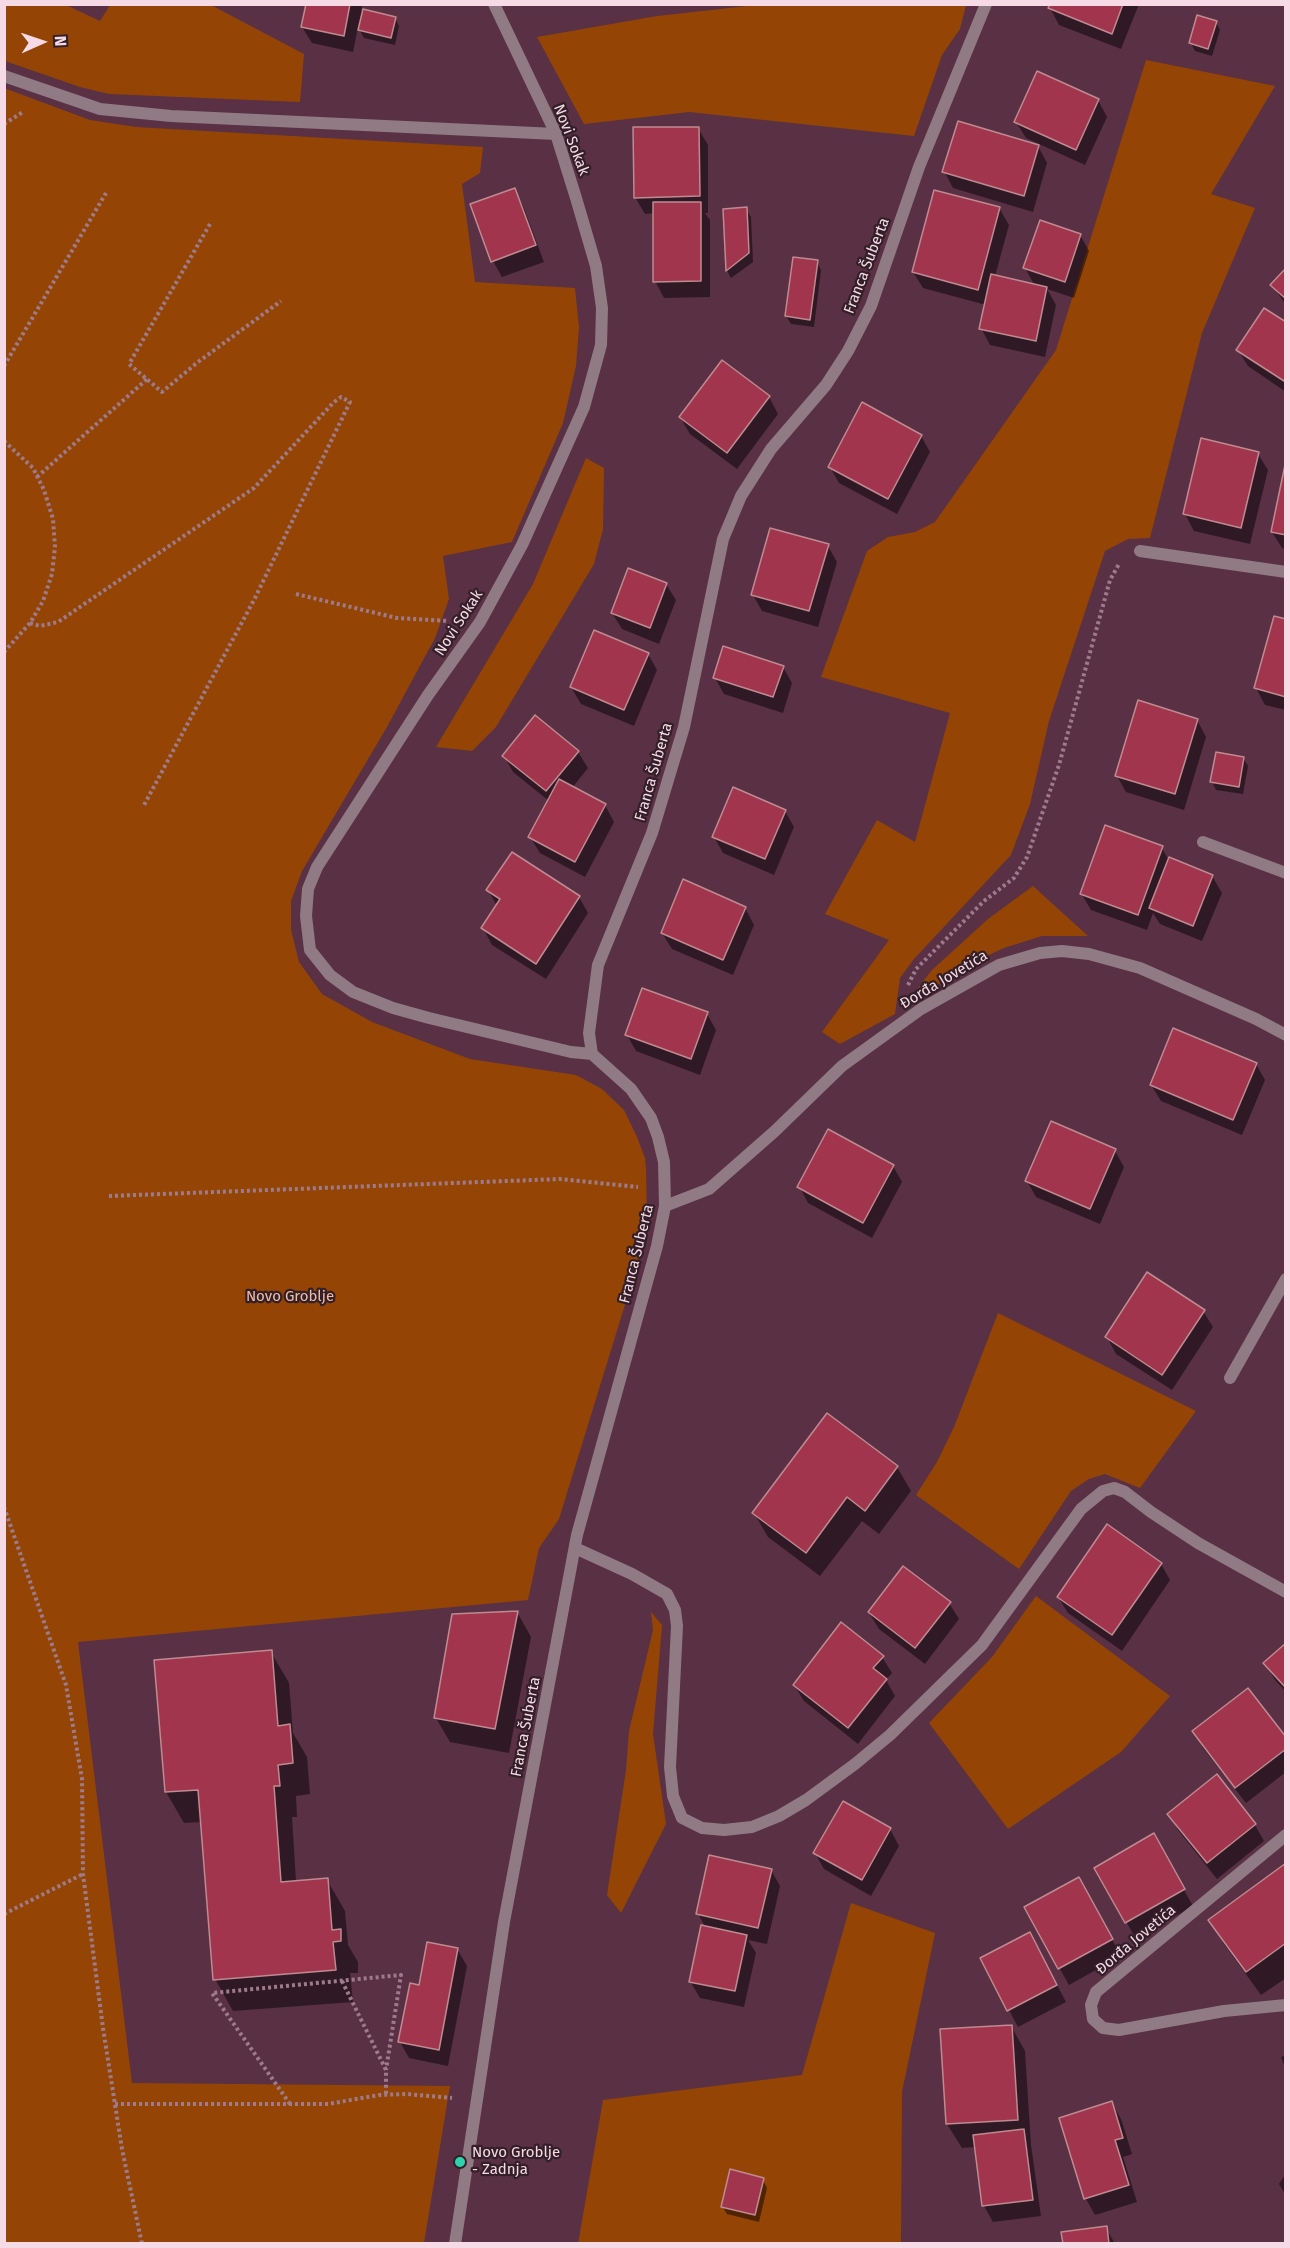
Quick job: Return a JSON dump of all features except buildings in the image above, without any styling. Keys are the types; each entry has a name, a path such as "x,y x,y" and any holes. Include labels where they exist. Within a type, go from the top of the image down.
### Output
{"street":[{"name":"Novi Sokak","path":"494,4 556,134 596,266 602,308 601,345 579,417 522,545 480,622 429,695 317,867 308,889 306,916 310,950 330,975 353,992 369,1000 429,1018 571,1052 592,1054"},
{"name":"Franca Šuberta","path":"455,2244 504,1922 575,1548 657,1246 665,1206 662,1154 651,1118 631,1089 592,1054 589,1033 598,965 652,833 684,727 723,539 741,496 771,448 826,385 848,351 871,306 919,167 986,4"},
{"path":"4,76 100,109 171,116 556,134"},
{"path":"1140,551 1286,572"},
{"path":"1203,842 1286,873"},
{"name":"Đorđa Jovetića","path":"665,1206 709,1189 775,1131 842,1066 908,1018 999,965 1040,953 1062,951 1106,957 1140,968 1256,1019 1286,1035"},
{"path":"1230,1378 1286,1279"},
{"path":"575,1548 632,1574 667,1594 675,1610 677,1626 670,1767 673,1796 682,1818 702,1828 724,1830 752,1827 779,1816 806,1800 890,1735 981,1645 1081,1509 1103,1491 1114,1488 1125,1492 1198,1543 1286,1592"},
{"name":"Đorđa Jovetića","path":"1286,1835 1096,1992 1091,2005 1093,2019 1103,2028 1119,2030 1224,2011 1286,2005"}],"path":[{"path":"4,124 23,112"},
{"path":"4,366 106,193"},
{"path":"210,224 129,364 162,392 198,362 281,301"},
{"path":"37,477 147,379"},
{"path":"30,623 40,626 58,621 254,488 333,403 341,397 350,402 255,598 143,807"},
{"path":"4,441 33,468 44,490 53,519 55,547 52,574 43,601 30,623 4,652"},
{"path":"908,1018 908,987 916,969 984,901 1014,878 1027,857 1059,765 1110,580 1119,563 1140,551"},
{"path":"296,594 397,618 480,622"},
{"path":"109,1196 560,1179 643,1188 665,1184"},
{"path":"4,1507 66,1685 82,1779 83,1874 122,2149 142,2244"},
{"path":"4,1914 83,1874"},
{"path":"290,2104 212,1993 401,1976 386,2070 386,2094"},
{"path":"342,1981 386,2070"},
{"path":"115,2104 328,2104 386,2094 439,2096 476,2102"}],"green space":[{"path":"5,4 66,5 100,21 110,5 211,5 304,54 300,102 109,94 80,87 5,61"},
{"path":"756,5 966,5 960,29 942,55 914,136 689,112 584,124 537,37 657,16"},
{"path":"1146,60 1275,86 1211,194 1255,208 1202,333 1150,538 1128,539 1105,551 1049,721 1030,804 1011,855 914,959 900,978 895,1014 840,1044 822,1032 889,940 825,914 877,820 915,842 950,713 821,677 867,551 888,537 915,532 935,522 1056,350"},
{"name":"Novo Groblje","path":"4,88 90,120 136,127 483,147 480,173 462,184 475,282 575,288 579,327 576,366 563,423 512,542 443,556 449,599 435,638 387,727 302,871 291,901 291,930 299,962 322,994 372,1022 470,1059 576,1075 602,1089 624,1110 637,1137 645,1158 646,1170 647,1217 640,1256 559,1519 539,1548 528,1600 78,1642 132,2083 450,2086 424,2243 5,2243"},
{"path":"586,458 604,468 603,529 594,564 496,727 472,751 436,747 533,584"},
{"path":"1033,886 1088,936 1042,936 1004,948 965,966 918,998 918,988 932,970 988,919"},
{"path":"998,1313 1196,1411 1140,1488 1105,1474 1089,1479 1071,1491 1019,1569 916,1495 937,1462 954,1427"},
{"path":"1036,1596 1170,1696 1121,1752 1008,1829 929,1723 992,1657"},
{"path":"651,1612 662,1625 653,1734 666,1824 621,1913 607,1895 626,1770 629,1731 653,1630"},
{"path":"851,1903 935,1933 902,2092 901,2243 578,2244 603,2100 802,2075"}],"place":[{"name":"Novo Groblje - Zadnja","path":"460,2162"}]}
